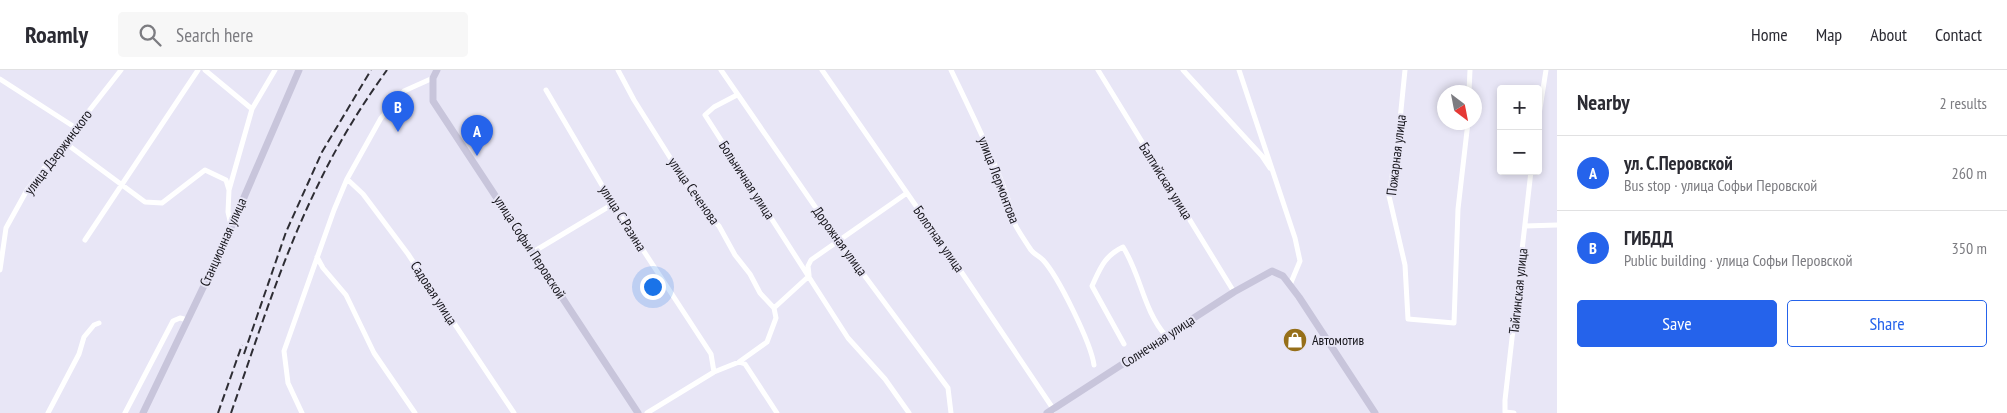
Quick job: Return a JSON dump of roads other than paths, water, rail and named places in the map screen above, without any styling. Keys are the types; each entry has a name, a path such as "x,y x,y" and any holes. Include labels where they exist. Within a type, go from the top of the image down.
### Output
{"main road":[{"name":"Станционная улица","path":"143,413 223,246 230,225 299,70"},
{"path":"433,78 437,70"},
{"name":"улица Софьи Перовской","path":"433,78 434,101 638,413"},
{"name":"Солнечная улица","path":"1050,411 1234,292 1272,271 1283,276 1290,285"},
{"path":"1290,285 1375,413"}],"street":[{"name":"улица Дзержинского","path":"0,270 6,228 28,190 121,70"},
{"path":"85,240 198,70"},
{"path":"205,70 252,109"},
{"path":"230,225 228,212 229,190 252,109 274,70"},
{"name":"улица Сеченова","path":"618,70 634,100 703,210 719,226 760,293 774,308"},
{"name":"Дорожная улица","path":"721,70 838,240 948,388 951,413"},
{"name":"Болотная улица","path":"822,70 907,193 1050,411"},
{"name":"улица Лермонтова","path":"951,70 994,165 1016,225 1031,250 1043,260 1051,272 1084,334 1093,356 1094,365"},
{"name":"Балтийская улица","path":"1098,70 1234,292"},
{"path":"1183,70 1262,156 1274,175"},
{"path":"1239,70 1287,210 1300,261 1290,285"},
{"name":"Пожарная улица","path":"1405,70 1400,130 1389,196 1405,265 1408,319 1454,323 1458,209 1467,130"},
{"path":"1469,85 1470,70"},
{"path":"1542,96 1546,70"},
{"path":"302,413 288,382 284,351 347,180 381,118 404,91 433,78"},
{"path":"0,79 76,128"},
{"name":"улица С.Разина","path":"546,90 613,204 711,354 714,372"},
{"name":"Больничная улица","path":"737,95 714,107 705,115 809,276"},
{"path":"64,142 145,202 162,203 205,170 226,180 229,190"},
{"name":"Тайгинская улица","path":"1514,413 1505,412 1531,175"},
{"name":"Садовая улица","path":"347,180 363,194 408,254 514,413"},
{"path":"907,193 838,240 811,260 808,266 809,276 848,338 885,379 909,413"},
{"path":"533,252 613,204"},
{"path":"1525,226 1557,225"},
{"path":"1124,344 1092,286 1103,263 1112,252 1123,247 1156,325 1166,336"},
{"path":"317,258 346,295 374,353 415,413"},
{"path":"647,413 714,372 739,362 767,342 776,318 774,308 809,276"},
{"path":"125,413 174,321 180,318 188,320"},
{"path":"48,413 79,354 84,337 94,325 99,323"},
{"path":"739,362 745,364 777,413"}],"railway":[{"path":"244,354 286,232 322,152 371,70"},
{"path":"231,413 271,298 305,213 341,141 387,70"},
{"path":"218,413 242,345"}],"place":[{"name":"ГИБДД","path":"398,132"},
{"name":"ул. С.Перовской","path":"477,156"},
{"name":"Автомотив","path":"1295,340"}]}
